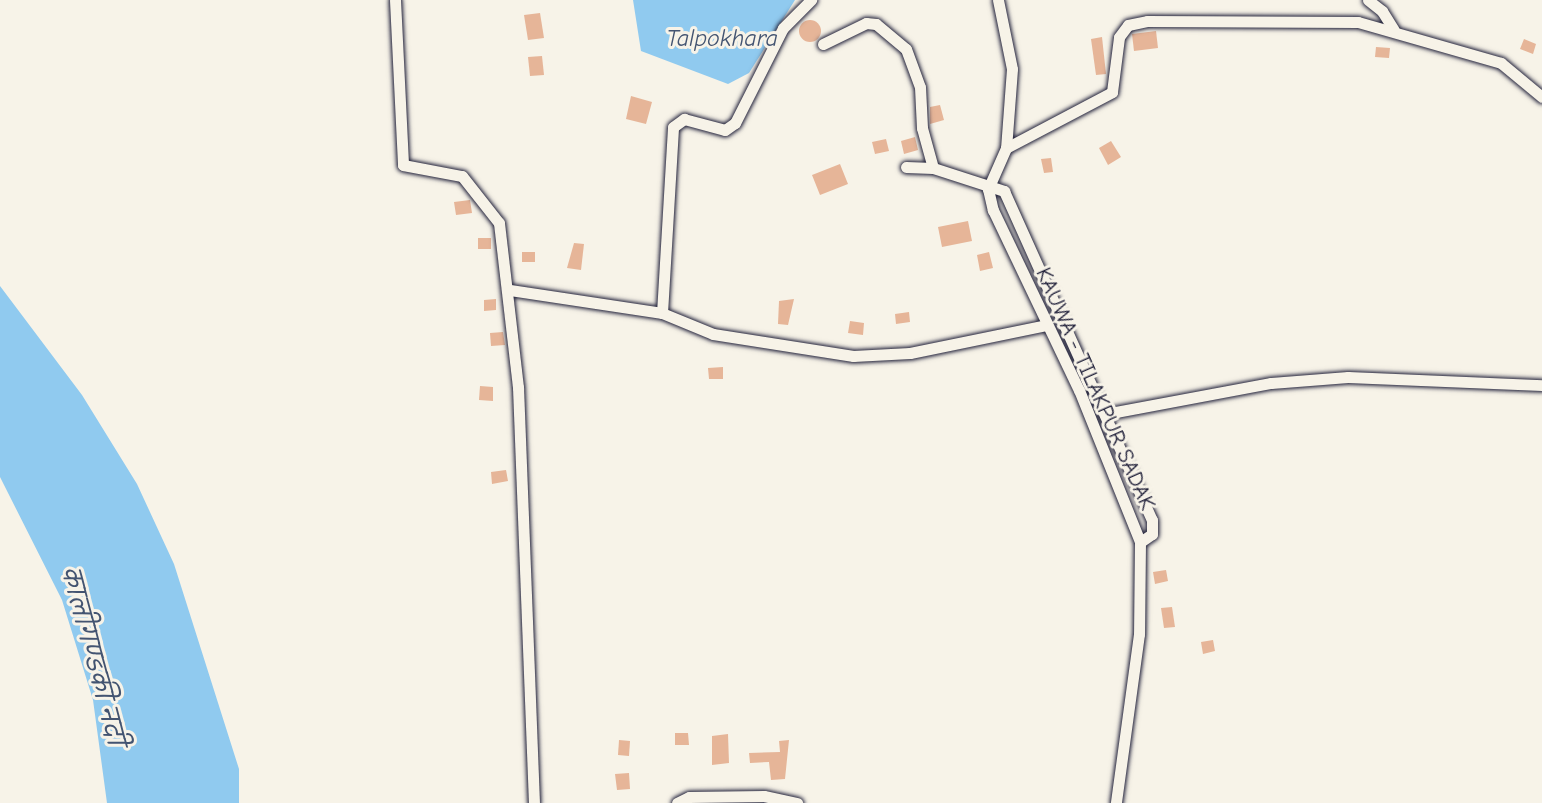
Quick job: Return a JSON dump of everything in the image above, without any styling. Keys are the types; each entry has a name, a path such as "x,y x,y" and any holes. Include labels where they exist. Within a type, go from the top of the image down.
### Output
{"street":[{"path":"395,0 403,165 462,176 499,223 510,290 534,803"},
{"path":"662,313 673,127 684,119 725,130 735,123 783,28 811,0"},
{"path":"988,189 1006,148 1012,69 998,0"},
{"path":"1368,0 1382,11 1394,30"},
{"path":"1006,148 1112,92 1119,37 1128,25 1258,19 1358,22 1501,63 1542,97"},
{"path":"823,44 866,23 876,24 906,49 920,87 922,128 933,168"},
{"path":"906,167 933,168 988,189 1004,191 1152,520 1152,534 1140,542"},
{"name":"KAUWA - TILAKPUR SADAK","path":"988,189 1099,437 1140,542 1139,634 1116,803"},
{"path":"510,290 662,313 713,334 853,356 910,353 1047,325"},
{"path":"1105,414 1271,383 1348,377 1542,385"},
{"path":"677,803 689,797 764,796 797,803"}],"water":[{"name":"Talpokhara","path":"633,0 795,0 749,73 728,84 641,51"},
{"name":"कालीगण्डकी नदी","path":"0,286 82,395 137,484 174,564 239,769 239,803 107,803 93,700 62,600 0,477"}],"building":[{"path":"540,13 544,38 528,40 524,15"},
{"path":"810,20 818,23 821,31 818,39 810,42 802,39 799,31 802,23"},
{"path":"1156,31 1158,48 1134,51 1132,34"},
{"path":"1102,37 1106,74 1096,75 1091,39"},
{"path":"1524,39 1536,44 1533,54 1520,49"},
{"path":"1376,47 1390,48 1389,58 1375,57"},
{"path":"542,56 544,75 530,76 528,57"},
{"path":"631,96 652,102 646,124 626,119"},
{"path":"940,105 944,120 930,124 930,107"},
{"path":"915,137 918,150 904,154 901,141"},
{"path":"886,139 889,151 875,154 872,142"},
{"path":"1111,141 1121,157 1108,165 1099,148"},
{"path":"1051,158 1053,172 1044,173 1041,159"},
{"path":"840,164 848,184 820,195 812,175"},
{"path":"470,200 472,213 456,215 454,202"},
{"path":"968,221 972,241 942,247 938,227"},
{"path":"478,238 491,238 491,249 478,249"},
{"path":"574,243 584,244 581,270 567,268"},
{"path":"522,252 535,252 535,262 522,262"},
{"path":"989,252 993,268 980,271 977,255"},
{"path":"496,299 496,310 484,311 484,300"},
{"path":"794,299 788,325 778,324 779,301"},
{"path":"909,312 910,322 896,324 895,314"},
{"path":"850,321 864,323 863,335 848,333"},
{"path":"503,332 505,345 491,346 490,333"},
{"path":"723,367 723,379 709,379 708,368"},
{"path":"480,386 493,387 493,401 479,400"},
{"path":"506,470 508,481 492,484 491,472"},
{"path":"1166,570 1168,581 1155,584 1153,572"},
{"path":"1172,607 1175,627 1164,628 1161,608"},
{"path":"1213,640 1215,651 1203,654 1201,642"},
{"path":"675,733 688,733 689,745 675,745"},
{"path":"728,734 729,763 712,765 712,736"},
{"path":"619,740 630,741 629,756 618,755"},
{"path":"789,740 785,779 771,780 769,762 750,763 749,753 780,752 779,741"},
{"path":"629,773 630,789 617,790 615,774"}]}
